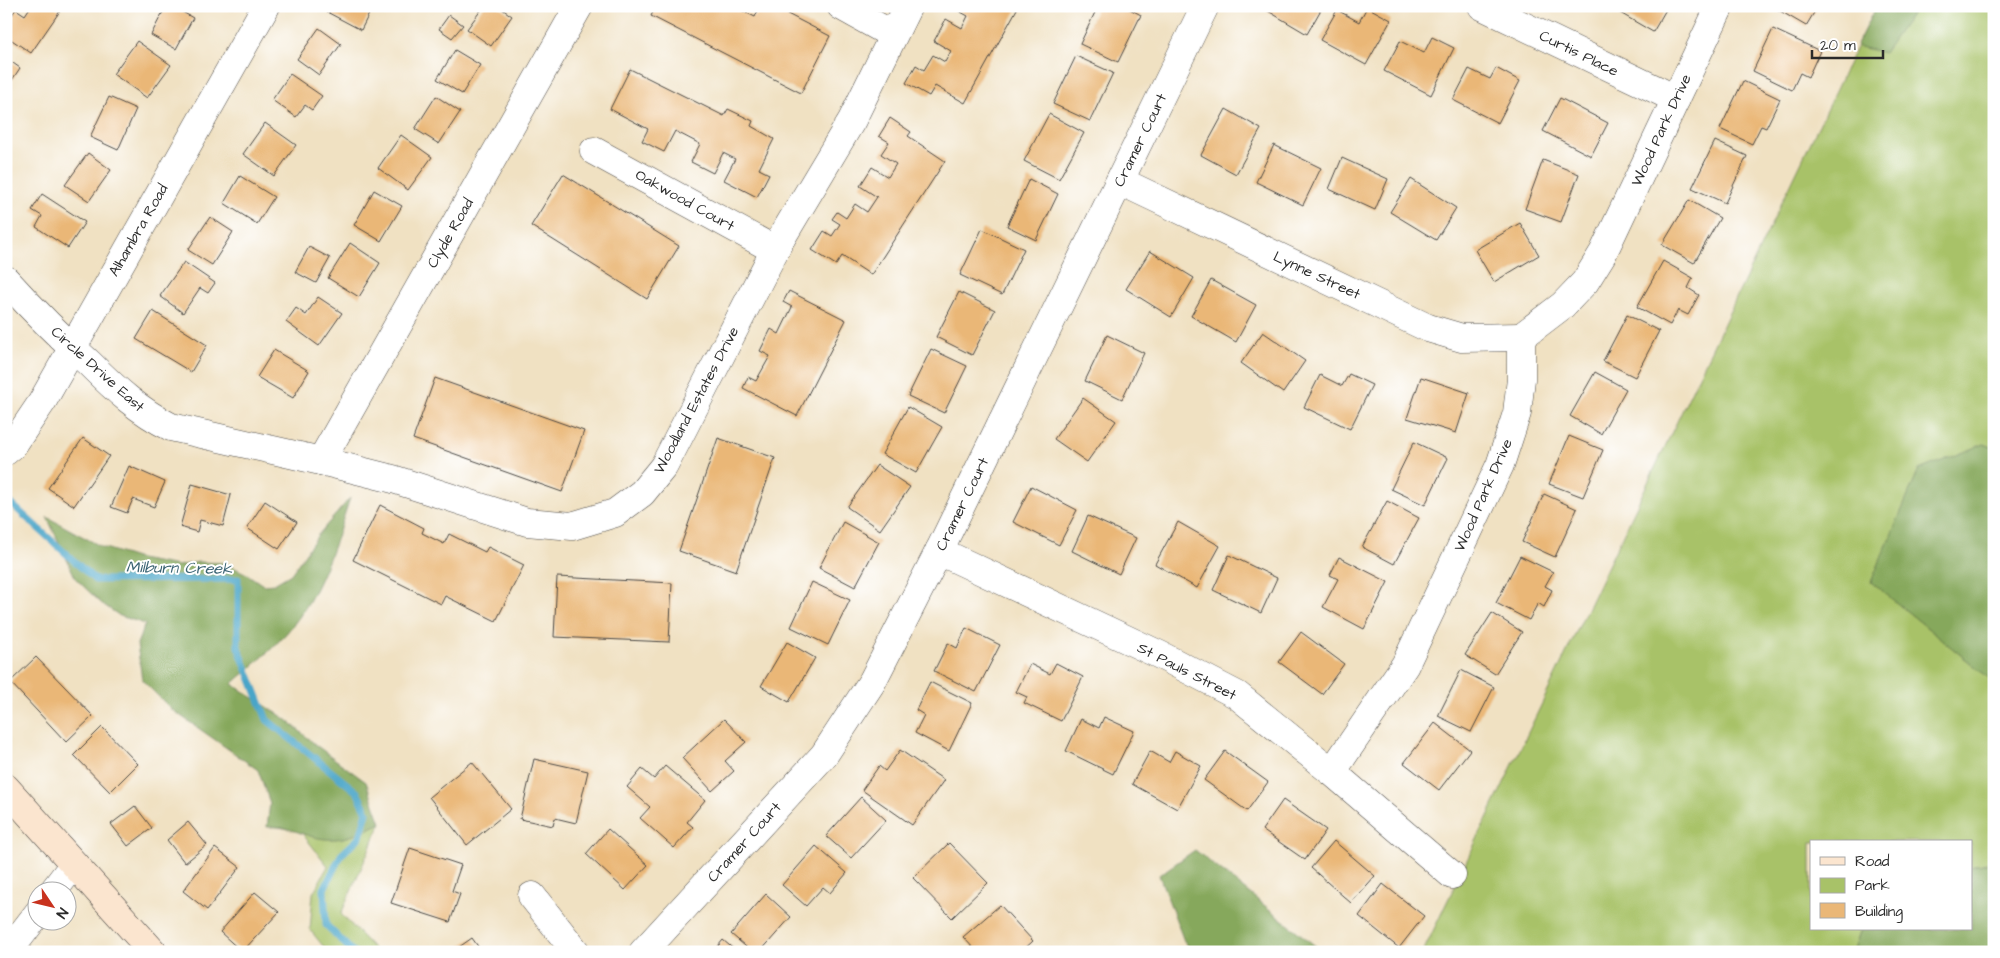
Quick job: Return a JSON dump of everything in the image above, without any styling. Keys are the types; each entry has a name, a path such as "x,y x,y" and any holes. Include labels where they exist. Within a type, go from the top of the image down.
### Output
{"main road":[{"path":"6,788 153,952"}],"street":[{"name":"Alhambra Road","path":"6,451 13,445 42,402 266,6"},
{"name":"Clyde Road","path":"321,461 579,6"},
{"path":"841,6 893,34"},
{"name":"Woodland Estates Drive","path":"321,461 393,479 527,522 572,526 615,513 642,493 664,466 775,250 852,120 908,6"},
{"name":"Cramer Court","path":"644,952 824,755 872,682 1205,6"},
{"name":"Curtis Place","path":"1482,6 1676,99"},
{"name":"Wood Park Drive","path":"1332,772 1405,665 1500,465 1517,413 1522,379 1521,337 1563,305 1585,282 1603,253 1720,6"},
{"name":"Oakwood Court","path":"594,150 775,250"},
{"name":"Lynne Street","path":"1120,181 1428,328 1462,338 1521,337"},
{"name":"Circle Drive East","path":"6,280 71,348 126,398 149,415 171,426 321,461"},
{"name":"St Pauls Street","path":"938,551 1160,655 1237,695 1332,772 1452,875"},
{"path":"62,880 74,864"},
{"path":"532,896 576,952"},
{"path":"8,952 28,925"}],"green space":[{"path":"1876,6 1994,6 1994,448 1984,444 1871,582 1994,682 1994,861 1972,867 1972,840 1810,840 1810,930 1861,930 1853,952 1423,952"},
{"path":"1876,6 1917,6 1884,53 1856,46"},
{"path":"1984,444 1994,448 1994,682 1871,582 1919,470"},
{"path":"350,498 323,574 309,602 293,626 232,684 286,719 317,746 366,782 381,823 347,837 325,839 289,829 267,827 270,803 258,770 171,709 142,680 137,644 145,624 120,616 101,603 76,579 47,517 102,547 139,559 178,566 198,562 225,563 247,574 263,585 274,584 291,574 318,535"},
{"path":"381,823 341,914 377,952 328,952 310,930 313,893 328,866 301,832 334,839 359,833"},
{"path":"1195,850 1323,952 1193,952 1184,941 1159,875"},
{"path":"1994,861 1994,952 1853,952 1861,930 1972,930 1972,867"}],"building":[{"path":"31,6 53,6 60,11 31,53 6,36 6,23 16,9 25,15"},
{"path":"166,6 172,6 193,18 176,49 151,35"},
{"path":"327,6 373,6 361,30 325,11"},
{"path":"484,6 498,6 512,16 491,46 467,29"},
{"path":"656,6 733,6 755,17 760,6 772,6 830,36 801,93 651,16"},
{"path":"950,6 1012,6 1017,9 965,103 935,86 929,96 906,83 916,65 924,70 933,55 945,62 951,51 934,41 946,19 962,28 968,16"},
{"path":"1098,6 1124,6 1141,15 1118,62 1080,44"},
{"path":"1265,6 1323,6 1307,34 1263,8"},
{"path":"1608,6 1668,6 1653,32"},
{"path":"1776,6 1818,6 1806,26 1775,8"},
{"path":"1367,7 1391,20 1366,65 1320,40 1337,10 1359,22"},
{"path":"449,15 463,25 452,38 439,29"},
{"path":"319,28 341,44 319,75 297,59"},
{"path":"1773,29 1820,51 1808,77 1800,73 1792,90 1753,71"},
{"path":"1432,37 1454,48 1431,95 1384,71 1400,41 1424,53"},
{"path":"137,41 171,65 147,98 113,74"},
{"path":"455,50 480,65 462,94 437,79"},
{"path":"1076,56 1113,73 1090,121 1053,104"},
{"path":"6,58 20,68 6,89"},
{"path":"1496,68 1520,81 1498,123 1453,100 1469,69 1490,79"},
{"path":"630,69 724,116 728,109 753,121 751,126 774,139 759,169 769,174 757,197 724,180 735,159 723,153 713,173 691,162 700,144 675,131 664,152 642,141 648,129 610,109"},
{"path":"290,74 322,96 312,110 305,105 296,117 272,100"},
{"path":"1743,81 1780,99 1766,128 1761,126 1752,144 1720,129"},
{"path":"436,96 460,112 439,144 415,129"},
{"path":"109,97 136,109 118,150 90,137"},
{"path":"1560,98 1608,123 1591,156 1543,131"},
{"path":"1226,109 1261,129 1236,174 1201,155"},
{"path":"1049,114 1084,133 1059,179 1024,161"},
{"path":"890,118 911,132 908,136 945,161 871,275 842,256 836,265 812,250 824,231 832,236 840,224 832,219 837,212 846,218 855,204 867,212 877,197 860,186 872,167 888,177 896,164 881,154 889,142 879,136"},
{"path":"265,123 296,145 274,176 243,154"},
{"path":"401,135 432,157 408,190 378,168"},
{"path":"1715,141 1747,156 1725,203 1692,188"},
{"path":"1274,145 1321,168 1303,205 1256,182"},
{"path":"88,153 111,170 89,201 65,185"},
{"path":"1342,158 1388,179 1375,210 1329,189"},
{"path":"1543,160 1579,174 1561,222 1525,209"},
{"path":"563,174 679,246 647,299 531,226"},
{"path":"240,176 274,197 257,224 224,203"},
{"path":"1029,179 1058,194 1036,240 1007,226"},
{"path":"1411,179 1456,208 1436,240 1390,212"},
{"path":"374,190 402,206 381,241 354,225"},
{"path":"42,194 85,222 68,248 36,227 42,216 32,210"},
{"path":"1689,200 1720,218 1694,263 1662,245"},
{"path":"210,217 233,232 212,265 188,250"},
{"path":"1520,223 1539,255 1494,282 1475,250"},
{"path":"982,229 1024,249 1002,295 960,275"},
{"path":"350,243 380,263 359,297 328,278"},
{"path":"309,247 330,258 316,283 295,272"},
{"path":"1150,251 1194,278 1171,317 1126,289"},
{"path":"1663,261 1693,278 1688,288 1699,295 1688,315 1678,310 1670,325 1637,307"},
{"path":"184,262 215,283 208,293 200,288 183,313 160,296"},
{"path":"1211,280 1256,305 1236,342 1191,316"},
{"path":"789,291 846,320 797,416 743,388 748,377 756,381 770,356 760,351 771,329 779,334 792,307 783,302"},
{"path":"959,292 995,310 972,355 936,337"},
{"path":"318,297 342,313 319,346 286,322 296,308 306,315"},
{"path":"153,311 207,345 191,372 136,339"},
{"path":"1627,315 1659,331 1635,377 1603,361"},
{"path":"1263,332 1305,361 1283,393 1241,363"},
{"path":"1107,335 1144,353 1122,399 1085,381"},
{"path":"931,349 967,366 944,413 908,396"},
{"path":"274,350 309,371 293,398 257,377"},
{"path":"1595,372 1626,389 1601,434 1570,416"},
{"path":"1349,374 1372,385 1350,429 1304,407 1320,375 1342,386"},
{"path":"1421,377 1469,393 1456,433 1407,418"},
{"path":"435,378 584,431 562,492 413,439"},
{"path":"1083,398 1116,421 1087,462 1054,439"},
{"path":"908,407 942,427 916,473 882,454"},
{"path":"1569,436 1603,450 1583,497 1549,484"},
{"path":"83,438 109,456 74,506 48,488"},
{"path":"718,438 775,458 736,571 679,551"},
{"path":"1414,442 1448,458 1425,505 1391,489"},
{"path":"877,465 910,487 880,530 847,507"},
{"path":"129,466 165,482 154,507 133,499 127,513 111,507"},
{"path":"192,484 231,495 223,526 200,520 197,532 180,527"},
{"path":"1031,486 1077,510 1059,545 1013,522"},
{"path":"1544,494 1577,509 1555,557 1522,542"},
{"path":"265,501 297,522 279,549 247,528"},
{"path":"1387,501 1419,518 1394,564 1362,547"},
{"path":"380,505 424,528 422,533 444,544 449,534 485,552 488,547 524,565 496,621 445,596 441,604 353,560"},
{"path":"1088,516 1136,538 1119,574 1072,551"},
{"path":"843,522 879,542 855,587 819,568"},
{"path":"1178,522 1220,546 1197,588 1155,564"},
{"path":"1229,555 1277,578 1261,613 1213,590"},
{"path":"1520,556 1553,572 1545,586 1552,590 1544,607 1538,603 1529,620 1496,603"},
{"path":"1339,557 1388,582 1364,629 1323,607 1338,579 1330,575"},
{"path":"557,577 672,583 669,642 554,637"},
{"path":"812,582 850,600 828,645 791,627"},
{"path":"1492,613 1522,632 1495,674 1465,655"},
{"path":"966,628 1000,645 976,692 934,671 948,643 957,648"},
{"path":"1301,632 1344,664 1322,694 1279,662"},
{"path":"787,642 815,658 789,702 761,686"},
{"path":"36,657 93,716 66,742 10,682"},
{"path":"1056,663 1083,677 1061,721 1024,703 1027,697 1016,692 1030,664 1050,674"},
{"path":"1461,670 1494,687 1471,732 1438,716"},
{"path":"930,682 972,703 949,751 915,733 924,715 916,710"},
{"path":"1104,717 1134,731 1113,774 1066,751 1081,719 1099,728"},
{"path":"724,719 746,742 725,761 734,771 712,791 682,758"},
{"path":"1435,723 1470,750 1439,790 1404,763"},
{"path":"102,727 138,764 110,792 74,755"},
{"path":"900,750 944,780 912,825 862,790 879,766 885,771"},
{"path":"1150,751 1169,762 1175,751 1201,766 1177,809 1132,784"},
{"path":"1225,751 1268,782 1247,811 1204,780"},
{"path":"534,759 588,771 576,823 555,818 553,826 520,819"},
{"path":"472,762 511,809 467,845 429,797"},
{"path":"665,766 705,800 687,822 693,827 674,848 640,818 650,807 627,787 642,769 654,779"},
{"path":"861,797 886,820 851,858 826,836"},
{"path":"1283,800 1326,830 1305,860 1262,830"},
{"path":"135,806 152,828 128,846 111,824"},
{"path":"188,822 207,845 185,863 167,840"},
{"path":"608,829 648,865 625,890 586,854"},
{"path":"1334,841 1375,876 1351,903 1311,868"},
{"path":"949,843 988,883 952,918 913,878"},
{"path":"816,846 847,873 830,893 823,887 806,906 782,885"},
{"path":"215,848 240,867 207,910 183,891"},
{"path":"410,848 461,865 452,891 460,894 450,922 391,903"},
{"path":"1383,884 1424,916 1399,948 1359,916"},
{"path":"255,892 279,912 242,952 220,932"},
{"path":"766,894 791,917 760,952 752,952 731,934"},
{"path":"1000,905 1033,941 1021,952 977,952 963,937"},
{"path":"472,938 482,952 452,952"},
{"path":"723,940 737,952 713,952"}],"waterway":[{"name":"Milburn Creek","path":"6,499 95,580 238,579 238,647 267,720 357,792 367,812 360,837 341,855 324,889 326,925 353,952"}]}
